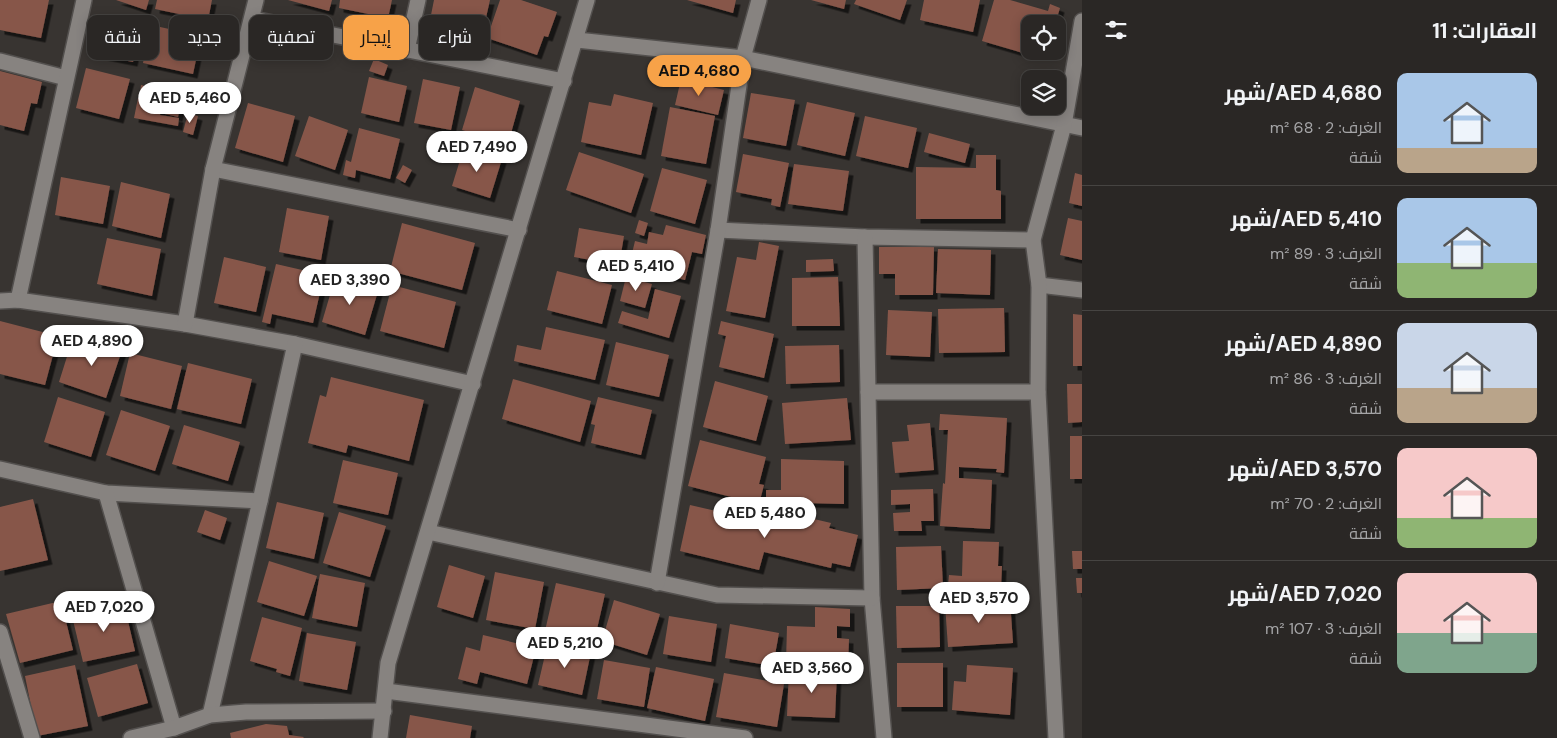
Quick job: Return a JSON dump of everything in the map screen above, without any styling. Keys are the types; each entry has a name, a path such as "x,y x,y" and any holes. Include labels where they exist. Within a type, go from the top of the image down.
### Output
{"street":[{"path":"18,300 84,0"},
{"path":"254,15 256,0"},
{"path":"409,41 418,0"},
{"path":"380,738 388,663 564,82 587,0"},
{"path":"657,583 718,230 743,58 758,0"},
{"path":"1056,738 1038,392 1039,286 1033,240 1064,125 1082,21"},
{"path":"185,324 213,169 249,34"},
{"path":"576,40 743,58 1082,128"},
{"path":"409,50 564,82"},
{"path":"0,61 66,78"},
{"path":"213,169 519,230"},
{"path":"718,230 865,237 1033,240"},
{"path":"865,237 872,598 884,738"},
{"path":"1039,286 1082,290"},
{"path":"0,301 18,300 185,324 295,344 473,384"},
{"path":"210,715 295,344"},
{"path":"868,392 1038,392"},
{"path":"0,469 106,493 260,501"},
{"path":"106,493 174,728"},
{"path":"428,532 717,595 872,598"},
{"path":"0,632 32,738"},
{"path":"386,691 745,738"},
{"path":"131,738 174,728 210,715 246,712 384,711"}],"building":[{"path":"0,0 49,0 41,38 0,30"},
{"path":"116,0 149,0 146,10"},
{"path":"157,0 212,0 209,15 184,15 155,9"},
{"path":"288,0 332,0 329,11"},
{"path":"340,0 392,0 389,15 373,15 339,8"},
{"path":"434,0 490,0 487,15 431,15"},
{"path":"500,0 521,0 557,12 548,37 544,36 537,55 490,39 490,29"},
{"path":"687,0 736,0 733,13"},
{"path":"811,0 846,0 844,9"},
{"path":"856,0 907,0 900,20 854,4"},
{"path":"924,0 980,0 973,32 920,20"},
{"path":"994,0 1010,0 1048,11 1050,4 1060,8 1058,15 1021,15 1021,52 982,41"},
{"path":"159,27 169,29 169,60 196,60 193,74 143,63 144,60 159,60"},
{"path":"374,60 388,65 384,76 369,71"},
{"path":"86,68 130,79 119,119 76,108"},
{"path":"0,71 42,82 37,104 31,103 24,131 0,125"},
{"path":"369,77 407,86 399,122 361,113"},
{"path":"423,79 460,87 451,130 414,123"},
{"path":"681,79 724,90 718,115 675,105"},
{"path":"141,85 183,95 178,117 161,113 165,99 140,93"},
{"path":"475,87 520,101 508,144 462,130"},
{"path":"751,93 795,100 786,146 743,138"},
{"path":"614,94 653,103 641,155 581,142 589,102 611,106"},
{"path":"138,98 162,103 160,115 179,118 178,126 134,118"},
{"path":"807,102 855,113 845,156 797,145"},
{"path":"248,103 295,116 283,162 235,148"},
{"path":"670,107 715,116 706,164 661,156"},
{"path":"188,113 198,116 193,135 183,132"},
{"path":"309,116 348,130 335,170 295,156"},
{"path":"865,116 917,128 908,168 856,156"},
{"path":"359,128 400,139 390,179 356,170 355,178 343,175 346,160 351,162"},
{"path":"929,133 970,144 965,163 924,152"},
{"path":"464,147 502,159 490,198 452,186"},
{"path":"579,152 644,174 631,213 566,190"},
{"path":"743,154 789,163 780,207 771,205 772,199 736,192"},
{"path":"976,155 996,155 996,190 1001,191 1001,219 916,219 916,167 976,168"},
{"path":"794,164 849,171 843,211 788,204"},
{"path":"403,165 412,170 405,183 396,178"},
{"path":"662,168 707,180 695,224 650,211"},
{"path":"1075,173 1082,175 1082,206 1069,203"},
{"path":"61,177 110,186 103,224 55,215"},
{"path":"121,182 170,194 161,238 112,226"},
{"path":"287,208 329,216 321,260 279,252"},
{"path":"1068,218 1082,221 1082,260 1060,255"},
{"path":"639,220 648,223 644,236 635,233"},
{"path":"402,223 475,243 462,290 390,271"},
{"path":"666,225 706,235 702,254 692,252 685,280 629,266 635,241 647,244 649,232 663,235"},
{"path":"579,228 624,236 619,265 574,257"},
{"path":"107,238 161,249 152,296 97,284"},
{"path":"759,242 779,246 765,318 726,311 737,257 756,260"},
{"path":"879,247 934,247 933,295 895,295 895,274 879,274"},
{"path":"938,249 991,250 990,295 936,293"},
{"path":"224,257 266,267 256,312 214,303"},
{"path":"833,259 834,271 806,272 806,260"},
{"path":"276,264 324,275 313,323 272,314 270,324 262,322"},
{"path":"557,271 612,285 602,324 547,310"},
{"path":"626,277 652,284 645,308 620,301"},
{"path":"838,277 840,326 792,326 792,278"},
{"path":"335,278 378,291 365,335 322,322"},
{"path":"392,285 456,302 444,348 380,331"},
{"path":"655,289 681,296 669,338 618,323 622,311 648,319"},
{"path":"1004,308 1005,352 939,353 938,309"},
{"path":"888,310 932,312 930,357 886,355"},
{"path":"1073,314 1082,315 1082,366 1073,366"},
{"path":"0,321 58,336 45,385 0,374"},
{"path":"721,321 774,334 764,378 719,367 726,336 718,334"},
{"path":"546,327 605,340 595,380 514,361 517,345 541,350"},
{"path":"90,337 123,347 106,398 59,382 71,344 86,349"},
{"path":"616,342 669,355 659,397 606,385"},
{"path":"839,345 840,382 786,384 785,346"},
{"path":"130,353 182,366 171,409 120,396"},
{"path":"188,363 252,379 241,424 177,409"},
{"path":"331,377 424,400 409,461 348,445 346,453 308,443 320,395 326,397"},
{"path":"513,379 591,401 580,442 502,419"},
{"path":"715,381 768,396 756,441 703,427"},
{"path":"1067,384 1082,384 1082,422 1068,423"},
{"path":"58,397 105,412 91,457 44,442"},
{"path":"598,397 652,410 641,455 591,443 595,425 591,424"},
{"path":"847,398 851,440 785,444 782,403"},
{"path":"121,410 170,426 155,471 106,455"},
{"path":"940,414 1007,418 1004,473 996,472 997,469 959,467 959,478 992,480 990,529 940,526 948,430 939,430"},
{"path":"930,423 934,470 895,473 892,442 909,441 907,425"},
{"path":"184,425 240,442 228,481 172,464"},
{"path":"1070,436 1082,436 1082,479 1070,479"},
{"path":"700,440 766,457 759,484 764,485 759,504 688,486"},
{"path":"781,459 844,461 844,504 766,502 766,490 781,490"},
{"path":"343,460 398,473 388,515 333,503"},
{"path":"933,489 934,521 921,521 922,531 894,531 893,513 910,512 910,504 891,505 891,490"},
{"path":"33,499 48,560 0,571 0,507"},
{"path":"277,502 324,513 314,559 266,548"},
{"path":"690,505 768,523 771,509 831,523 829,528 858,535 850,567 832,563 831,568 764,552 759,570 680,551"},
{"path":"205,510 227,518 220,540 197,532"},
{"path":"339,512 386,526 370,577 323,563"},
{"path":"963,541 999,542 998,566 1002,566 1001,588 948,586 949,575 962,576"},
{"path":"941,546 943,588 897,590 896,547"},
{"path":"1072,551 1082,551 1082,569 1073,569"},
{"path":"269,561 317,576 304,616 257,602"},
{"path":"449,565 485,576 473,618 437,607"},
{"path":"495,572 544,582 535,629 486,620"},
{"path":"320,574 365,583 357,627 312,618"},
{"path":"1076,578 1082,578 1082,593 1077,593"},
{"path":"556,583 605,594 594,642 545,631"},
{"path":"614,600 660,614 647,655 602,641"},
{"path":"1010,600 1013,643 948,647 945,604"},
{"path":"61,601 73,650 20,663 6,614"},
{"path":"124,604 135,651 83,662 72,616"},
{"path":"896,606 939,606 940,647 897,648"},
{"path":"815,607 850,609 850,627 837,626 837,638 849,639 848,665 786,663 787,626 815,627"},
{"path":"669,616 717,624 711,662 663,654"},
{"path":"262,617 302,628 290,676 276,672 277,669 250,661"},
{"path":"730,624 779,633 773,666 725,658"},
{"path":"307,633 356,642 347,690 299,681"},
{"path":"483,635 536,648 527,684 480,672 477,684 458,679 466,647 480,651"},
{"path":"548,642 591,652 582,695 538,685"},
{"path":"604,660 650,668 644,707 597,699"},
{"path":"897,663 943,663 943,707 897,707"},
{"path":"137,664 148,703 98,717 87,678"},
{"path":"75,665 88,726 37,736 25,676"},
{"path":"967,665 1013,668 1010,715 952,710 954,681 966,682"},
{"path":"656,667 714,679 705,721 647,708"},
{"path":"789,670 837,672 835,718 787,716"},
{"path":"724,673 784,684 777,727 716,717"},
{"path":"410,715 472,726 470,738 406,738"},
{"path":"266,724 287,726 289,735 304,737 231,738 230,733"}]}
